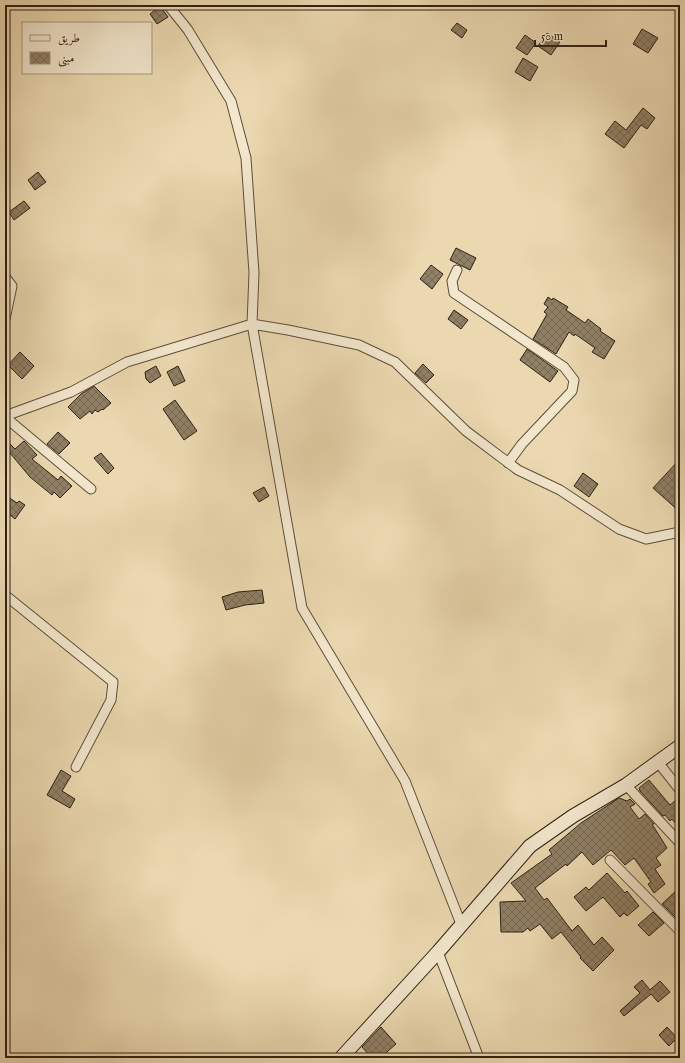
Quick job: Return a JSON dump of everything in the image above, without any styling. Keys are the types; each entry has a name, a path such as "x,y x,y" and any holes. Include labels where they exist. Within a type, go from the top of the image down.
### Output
{"street":[{"path":"168,5 188,30 231,101 246,158 254,273 252,324 302,608 405,781 461,924"},
{"path":"457,270 452,281 454,293 564,367 574,380 572,391 522,444 508,463"},
{"path":"5,277 12,286 5,319"},
{"path":"91,489 5,417 72,392 127,362 252,324 359,345 395,362 466,431 518,470 560,490 619,529 646,539 680,532"},
{"path":"5,595 113,682 111,700 76,767"},
{"path":"341,1058 438,952 530,846 573,816 626,785 657,761 680,746"},
{"path":"657,761 680,790"},
{"path":"626,785 680,843"},
{"path":"610,860 680,931"},
{"path":"438,952 479,1058"}],"building":[{"path":"160,6 168,17 157,24 150,14"},
{"path":"457,23 467,30 462,38 451,30"},
{"path":"642,29 658,38 648,53 633,44"},
{"path":"547,33 560,42 551,55 538,46"},
{"path":"525,35 536,43 527,55 516,48"},
{"path":"523,58 538,67 530,81 515,72"},
{"path":"643,108 655,118 647,129 641,125 624,148 605,134 615,121 626,130"},
{"path":"38,172 46,182 35,190 28,180"},
{"path":"24,201 30,208 14,220 9,212"},
{"path":"456,248 476,258 470,270 450,260"},
{"path":"431,265 443,274 432,289 420,279"},
{"path":"548,297 552,300 553,298 568,307 566,310 585,323 588,319 601,329 600,331 615,341 604,359 592,352 595,348 575,334 574,336 569,332 556,354 533,339 547,314 544,312 548,307 544,304"},
{"path":"454,310 468,320 461,329 448,319"},
{"path":"527,349 558,371 550,382 520,360"},
{"path":"20,352 34,366 22,379 8,365"},
{"path":"423,364 434,375 426,383 415,373"},
{"path":"156,366 161,376 150,383 146,379 145,372"},
{"path":"178,366 185,381 174,386 167,372"},
{"path":"94,386 111,403 103,410 102,409 98,412 95,410 92,414 90,411 80,419 68,407 81,394"},
{"path":"175,400 197,431 184,440 163,409"},
{"path":"58,432 70,443 59,454 47,444"},
{"path":"5,439 15,449 24,441 37,455 32,459 58,480 61,476 72,486 60,498 54,492 52,495 30,477 5,447"},
{"path":"101,453 114,468 108,474 94,458"},
{"path":"680,459 680,512 653,488"},
{"path":"583,473 598,484 589,497 574,486"},
{"path":"264,487 269,496 259,502 253,493"},
{"path":"5,495 17,503 19,501 25,505 15,519 5,511"},
{"path":"262,590 264,603 245,605 226,610 222,597 238,592"},
{"path":"61,770 71,776 62,791 75,799 70,808 47,795"},
{"path":"649,780 670,805 680,797 680,829 672,819 670,821 665,815 663,816 640,791 639,788"},
{"path":"619,798 627,801 630,799 635,804 630,807 639,819 645,814 654,824 652,824 667,848 656,858 661,865 655,869 665,884 654,893 648,884 651,882 634,858 625,865 611,850 593,865 582,852 567,866 566,864 535,888 544,900 547,898 572,931 578,925 594,945 602,937 614,950 593,971 580,958 581,957 561,932 552,939 540,924 530,931 528,928 523,932 501,932 500,902 526,901 511,883 552,854 549,850 581,823"},
{"path":"607,873 625,893 627,891 639,906 627,916 624,913 620,917 603,897 586,911 574,897 586,887 589,890"},
{"path":"680,887 680,922 662,904"},
{"path":"653,912 664,923 649,936 638,925"},
{"path":"642,980 650,990 660,981 670,992 658,1002 651,994 624,1016 620,1011 640,993 634,987"},
{"path":"381,1027 396,1044 380,1058 372,1058 362,1047"},
{"path":"667,1027 677,1038 669,1046 659,1035"}]}
